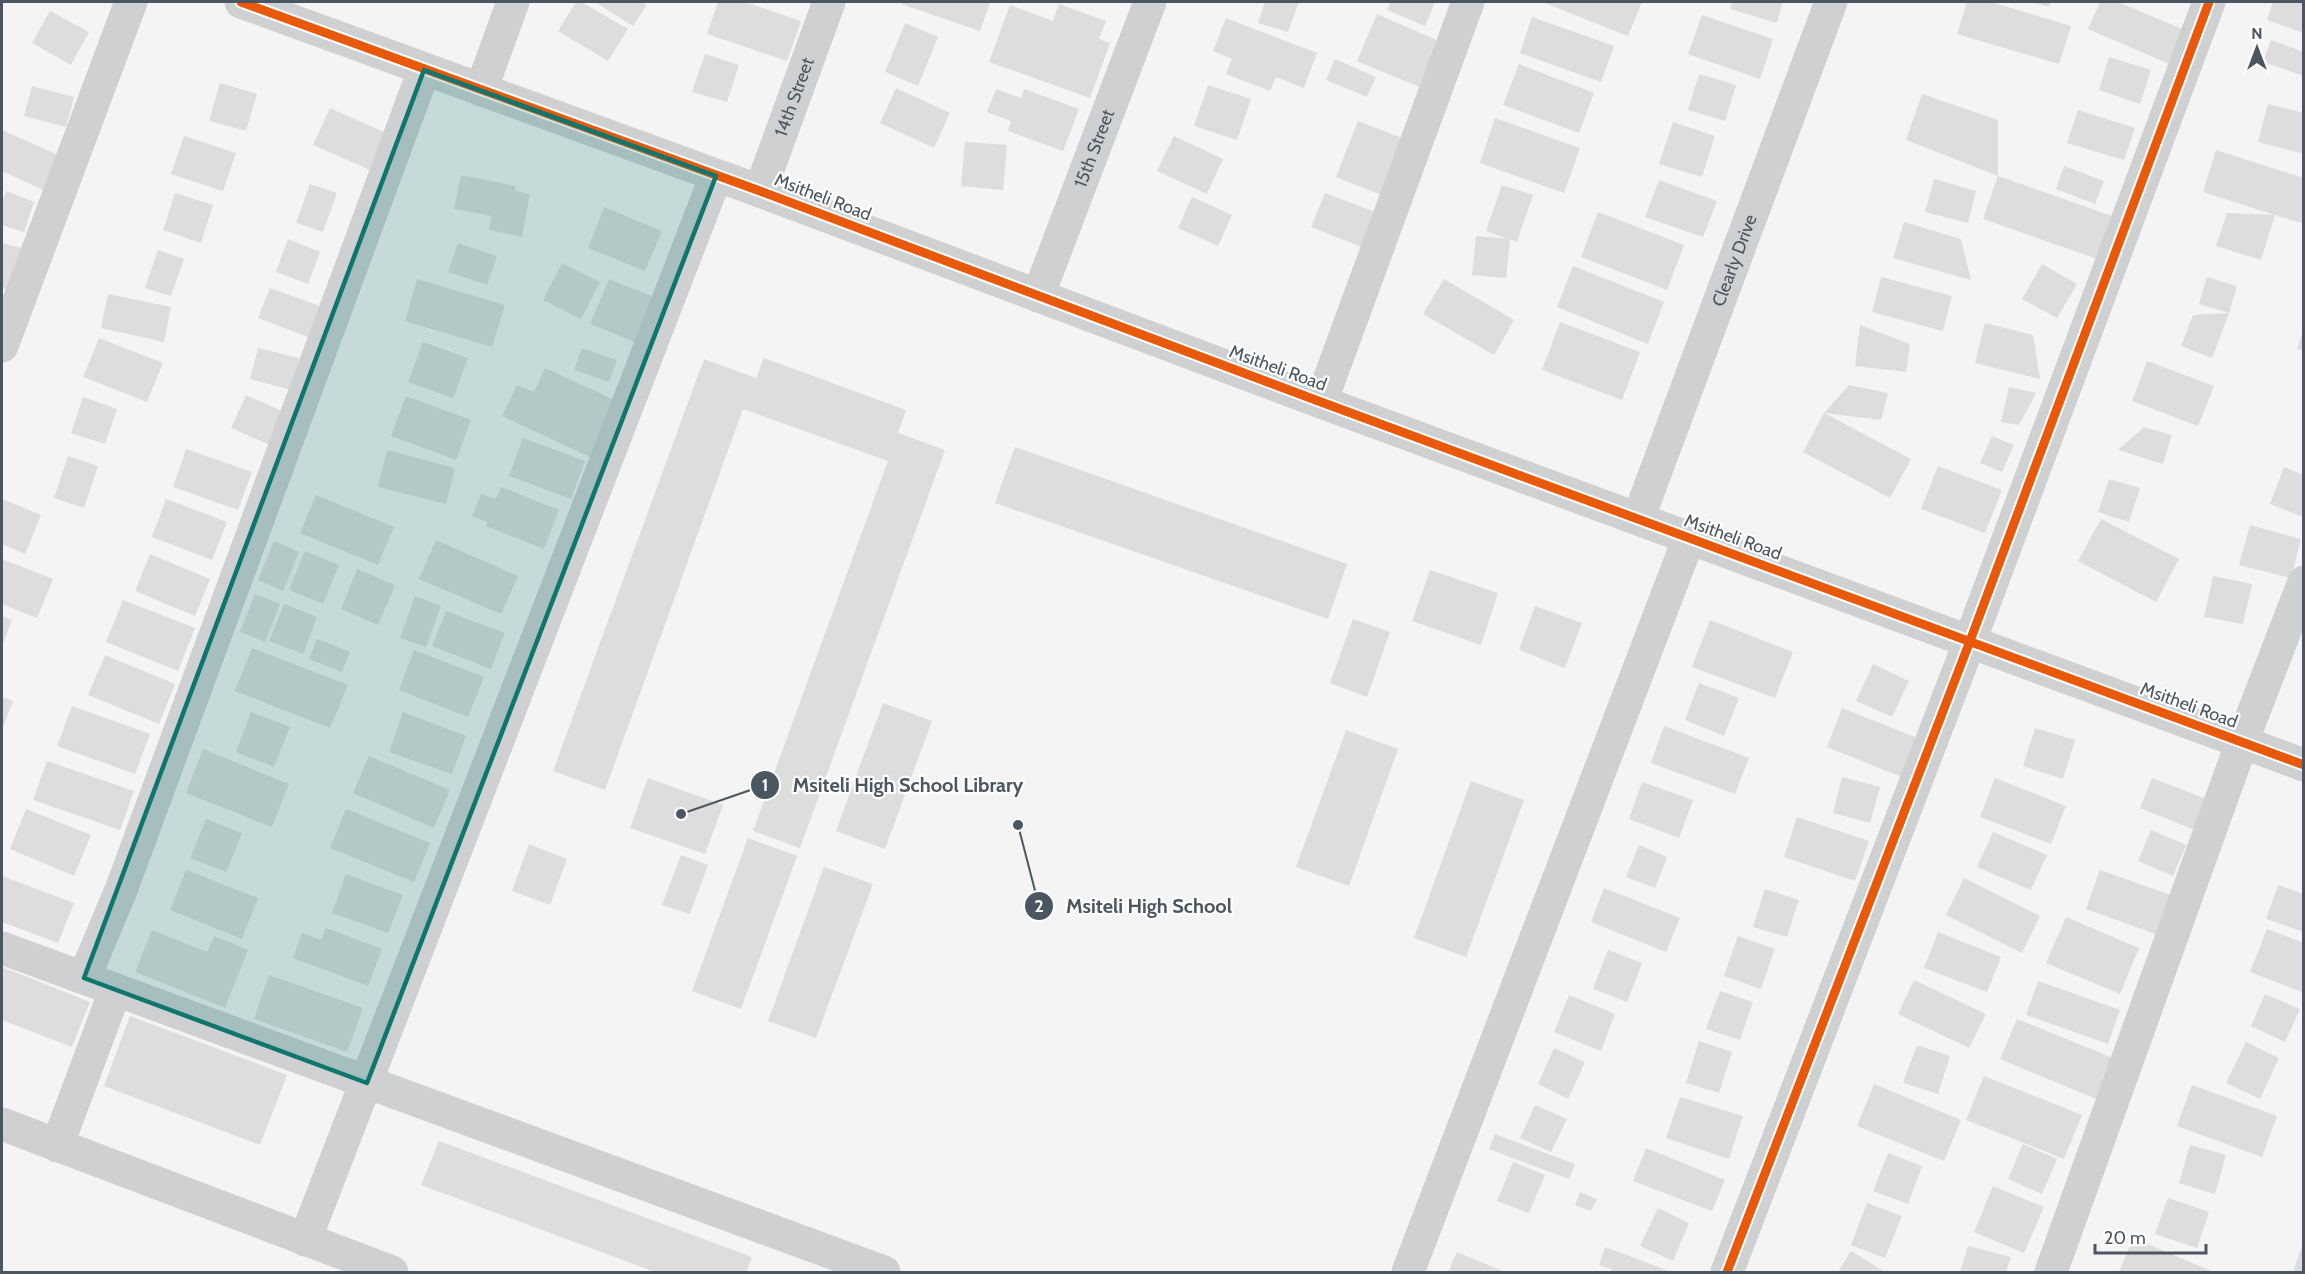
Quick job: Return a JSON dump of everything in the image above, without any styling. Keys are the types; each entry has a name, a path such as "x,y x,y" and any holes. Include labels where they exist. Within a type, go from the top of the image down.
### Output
{"street":[{"path":"2,346 131,2"},
{"name":"Msitheli Road","path":"241,2 760,191 1321,402 2304,765"},
{"path":"481,90 513,2"},
{"name":"14th Street","path":"760,191 829,2"},
{"name":"15th Street","path":"1038,296 1150,2"},
{"path":"1321,402 1468,2"},
{"name":"Clearly Drive","path":"1638,519 1831,2"},
{"path":"1727,1272 1970,641 2209,2"},
{"path":"84,978 121,890 424,70"},
{"path":"305,1240 716,176"},
{"path":"1408,1272 1689,538"},
{"path":"2050,1272 2242,742 2304,582"},
{"path":"2,948 884,1272"},
{"path":"57,1146 115,991"},
{"path":"2,1124 392,1272"}],"highlighted area":[{"path":"424,70 716,176 367,1083 84,978"}],"building":[{"path":"576,2 581,2 628,29 608,61 558,31"},
{"path":"595,2 641,2 647,5 633,26"},
{"path":"718,2 745,2 801,21 787,61 707,34"},
{"path":"902,2 990,2 980,31 901,4"},
{"path":"1265,2 1299,2 1288,32 1258,23"},
{"path":"1391,2 1435,2 1425,26 1387,10"},
{"path":"1542,2 1642,2 1628,36"},
{"path":"1732,2 1783,2 1777,23 1730,9"},
{"path":"1967,2 1991,2 2071,26 2059,64 1957,34"},
{"path":"2031,2 2051,2 2049,7"},
{"path":"2100,2 2118,2 2187,31 2172,65 2088,29"},
{"path":"2273,2 2304,2 2304,33 2267,20"},
{"path":"1059,4 1106,21 1099,39 1110,43 1090,98 989,62 1010,5 1053,21"},
{"path":"50,11 89,32 71,65 32,43"},
{"path":"1377,14 1441,42 1422,88 1357,61"},
{"path":"1702,15 1773,39 1760,79 1688,54"},
{"path":"1532,17 1614,46 1601,82 1520,53"},
{"path":"1226,18 1317,53 1304,88 1276,77 1270,91 1226,74 1232,59 1213,51"},
{"path":"905,23 938,37 918,86 885,72"},
{"path":"2271,40 2304,52 2304,76 2263,62"},
{"path":"705,54 739,65 727,102 692,92"},
{"path":"2109,57 2151,70 2140,104 2099,90"},
{"path":"1335,59 1376,77 1367,97 1326,80"},
{"path":"1519,64 1594,93 1579,133 1503,105"},
{"path":"1699,74 1736,85 1725,121 1688,110"},
{"path":"220,83 257,94 246,131 209,121"},
{"path":"1208,85 1251,99 1237,140 1194,126"},
{"path":"32,86 74,97 66,127 24,116"},
{"path":"896,88 950,113 934,148 880,123"},
{"path":"996,89 1021,98 1024,89 1079,109 1063,151 1008,131 1011,121 987,112"},
{"path":"1922,94 1998,120 1998,176 1906,140"},
{"path":"2268,104 2304,113 2304,143 2301,153 2258,142"},
{"path":"330,108 386,133 370,170 313,145"},
{"path":"2078,110 2135,128 2124,160 2067,143"},
{"path":"1495,118 1580,148 1564,193 1480,163"},
{"path":"1358,121 1407,140 1384,196 1336,177"},
{"path":"1673,122 1715,136 1702,177 1659,164"},
{"path":"2,130 65,158 50,193 2,171"},
{"path":"184,136 236,153 223,191 171,174"},
{"path":"1174,136 1223,159 1207,194 1157,171"},
{"path":"965,142 1007,145 1003,190 961,186"},
{"path":"2216,150 2304,178 2304,215 2301,223 2203,192"},
{"path":"2064,166 2104,181 2095,204 2056,189"},
{"path":"461,175 516,186 515,191 530,194 522,237 489,230 492,216 454,209"},
{"path":"1998,176 2121,219 2106,262 1983,219"},
{"path":"1934,179 1976,191 1968,223 1925,212"},
{"path":"1659,180 1717,201 1703,237 1645,217"},
{"path":"310,184 337,193 323,232 296,223"},
{"path":"1502,185 1533,195 1517,242 1486,231"},
{"path":"6,191 34,202 24,232 2,225 2,203"},
{"path":"175,193 213,205 201,243 163,230"},
{"path":"1325,193 1383,215 1369,250 1311,227"},
{"path":"1192,197 1232,215 1218,246 1178,228"},
{"path":"604,207 662,231 645,271 588,248"},
{"path":"1598,212 1684,245 1667,290 1581,257"},
{"path":"2227,213 2275,215 2261,260 2216,246"},
{"path":"1904,222 1961,239 1971,280 1893,258"},
{"path":"1476,236 1510,239 1506,278 1472,275"},
{"path":"288,239 320,252 308,284 276,272"},
{"path":"2,243 22,248 11,290 2,288"},
{"path":"458,243 497,256 487,285 448,272"},
{"path":"158,250 184,259 171,296 145,288"},
{"path":"562,263 600,282 581,319 543,300"},
{"path":"2042,264 2077,284 2057,318 2022,299"},
{"path":"1573,266 1664,302 1648,344 1557,307"},
{"path":"1881,277 1952,296 1943,331 1872,312"},
{"path":"2207,277 2237,286 2229,313 2199,304"},
{"path":"417,279 505,305 492,347 405,321"},
{"path":"609,279 666,302 647,347 590,324"},
{"path":"1444,279 1514,320 1494,355 1423,314"},
{"path":"270,288 320,306 308,337 258,318"},
{"path":"108,294 171,307 164,342 101,328"},
{"path":"2229,313 2212,358 2181,346 2193,315"},
{"path":"1560,322 1640,352 1622,400 1542,370"},
{"path":"1985,323 2033,335 2040,379 1975,363"},
{"path":"1860,325 1910,344 1906,372 1855,366"},
{"path":"2304,331 2304,350 2297,349"},
{"path":"99,338 163,363 147,402 83,377"},
{"path":"423,342 468,358 453,398 408,382"},
{"path":"258,348 299,358 291,390 250,379"},
{"path":"582,348 617,360 609,382 574,370"},
{"path":"764,358 906,410 898,433 945,450 800,848 753,831 888,461 743,409 605,790 553,771 704,359 756,378"},
{"path":"2147,361 2214,386 2198,426 2132,401"},
{"path":"545,368 617,401 598,461 502,416 517,385 534,392"},
{"path":"1849,385 1888,393 1881,420 1824,413"},
{"path":"2009,387 2036,393 2019,425 2001,422"},
{"path":"246,395 284,412 270,445 231,428"},
{"path":"406,396 471,420 456,460 391,436"},
{"path":"83,397 117,409 105,444 71,433"},
{"path":"1824,413 1911,459 1890,498 1803,452"},
{"path":"2144,427 2172,435 2163,464 2118,450"},
{"path":"1992,436 2014,445 2002,472 1980,463"},
{"path":"523,438 585,461 571,499 509,476"},
{"path":"1015,447 1347,564 1328,619 995,503"},
{"path":"186,449 252,472 238,510 173,487"},
{"path":"387,450 455,468 446,504 378,487"},
{"path":"68,456 98,466 84,508 54,498"},
{"path":"1938,466 2002,490 1985,533 1921,509"},
{"path":"2284,467 2304,475 2304,510 2301,516 2270,504"},
{"path":"2109,479 2140,488 2129,522 2098,512"},
{"path":"501,487 559,510 544,549 486,526 487,522 472,516 481,494 496,499"},
{"path":"316,495 394,527 378,565 300,533"},
{"path":"2,499 41,515 25,554 2,544"},
{"path":"166,499 227,522 212,560 152,537"},
{"path":"2101,519 2179,559 2156,602 2078,561"},
{"path":"2250,525 2301,539 2291,578 2239,565"},
{"path":"436,540 518,576 501,614 419,579"},
{"path":"274,541 299,552 283,591 258,580"},
{"path":"305,551 339,565 323,604 289,590"},
{"path":"150,554 210,579 195,616 135,591"},
{"path":"2,559 53,579 37,618 2,604"},
{"path":"357,569 395,585 378,625 341,609"},
{"path":"1430,570 1498,593 1481,645 1412,621"},
{"path":"2213,576 2252,584 2243,624 2204,617"},
{"path":"255,594 280,604 265,642 240,632"},
{"path":"415,596 441,606 426,647 400,638"},
{"path":"123,600 195,628 178,671 106,642"},
{"path":"284,604 317,617 303,654 269,641"},
{"path":"1535,606 1582,623 1565,668 1519,650"},
{"path":"446,611 505,633 491,669 432,646"},
{"path":"2,616 12,620 2,647"},
{"path":"1353,619 1390,632 1367,697 1330,683"},
{"path":"1710,620 1793,652 1775,698 1692,667"},
{"path":"317,639 350,652 342,672 309,659"},
{"path":"252,648 348,685 330,728 235,691"},
{"path":"414,650 484,677 468,717 399,690"},
{"path":"105,655 175,684 159,724 88,695"},
{"path":"1873,664 1909,681 1892,717 1856,701"},
{"path":"1699,683 1739,698 1724,736 1685,720"},
{"path":"2,697 13,701 3,727 2,727"},
{"path":"883,703 932,721 885,849 836,831"},
{"path":"72,706 150,734 135,774 57,746"},
{"path":"1842,708 1920,739 1904,778 1827,747"},
{"path":"251,712 290,727 274,767 236,752"},
{"path":"403,712 466,736 452,774 389,752"},
{"path":"1664,726 1749,758 1735,794 1651,763"},
{"path":"2035,728 2075,740 2063,779 2023,766"},
{"path":"1346,730 1398,749 1349,886 1296,867"},
{"path":"203,749 289,784 272,827 186,793"},
{"path":"369,756 450,790 434,828 353,793"},
{"path":"47,761 134,791 120,830 33,800"},
{"path":"1842,777 1880,787 1870,823 1833,813"},
{"path":"648,778 723,805 705,854 630,828"},
{"path":"1995,778 2066,806 2051,844 1980,817"},
{"path":"2152,778 2217,803 2205,834 2140,808"},
{"path":"1471,781 1524,800 1466,957 1414,938"},
{"path":"1642,782 1693,800 1679,838 1629,819"},
{"path":"26,809 91,835 74,876 10,849"},
{"path":"346,809 430,843 414,882 330,848"},
{"path":"1797,817 1869,841 1855,881 1784,857"},
{"path":"206,819 242,833 226,872 190,858"},
{"path":"2151,830 2186,845 2173,876 2138,861"},
{"path":"1993,832 2047,855 2031,890 1977,867"},
{"path":"748,838 797,856 741,1009 692,991"},
{"path":"529,844 567,859 550,905 512,891"},
{"path":"1639,845 1667,857 1655,888 1626,877"},
{"path":"681,855 708,865 690,914 662,905"},
{"path":"824,867 873,884 816,1038 768,1021"},
{"path":"186,870 258,898 242,939 170,910"},
{"path":"2100,870 2182,899 2167,938 2086,909"},
{"path":"346,874 403,895 388,933 332,913"},
{"path":"2,876 74,903 58,943 2,922"},
{"path":"1964,878 2040,916 2022,953 1946,915"},
{"path":"2278,885 2304,894 2304,932 2266,919"},
{"path":"1604,888 1680,918 1666,952 1591,922"},
{"path":"1765,889 1799,900 1787,937 1753,927"},
{"path":"2066,917 2139,948 2120,994 2046,963"},
{"path":"326,928 382,949 368,986 293,958 302,933 321,940"},
{"path":"2267,929 2304,943 2304,993 2250,972"},
{"path":"152,930 207,952 214,936 248,950 225,1008 135,972"},
{"path":"1938,932 2001,957 1987,992 1924,968"},
{"path":"1738,936 1775,949 1761,989 1724,976"},
{"path":"1608,950 1642,963 1627,1002 1593,989"},
{"path":"2,967 90,1002 72,1047 2,1020"},
{"path":"269,975 363,1008 347,1052 254,1019"},
{"path":"1914,980 1986,1014 1969,1048 1898,1014"},
{"path":"2038,981 2120,1010 2108,1044 2026,1015"},
{"path":"1720,991 1753,1002 1740,1040 1706,1029"},
{"path":"2265,994 2300,1009 2285,1042 2251,1026"},
{"path":"1569,995 1615,1014 1601,1051 1554,1032"},
{"path":"130,1016 287,1075 260,1145 104,1086"},
{"path":"2017,1019 2113,1058 2096,1099 2000,1059"},
{"path":"1699,1041 1732,1052 1719,1093 1686,1083"},
{"path":"2246,1042 2279,1058 2260,1099 2226,1083"},
{"path":"1917,1045 1950,1056 1938,1094 1903,1083"},
{"path":"1554,1048 1585,1062 1568,1099 1538,1084"},
{"path":"1984,1076 2082,1115 2064,1159 1966,1120"},
{"path":"1874,1084 1961,1120 1944,1161 1857,1126"},
{"path":"2192,1085 2277,1116 2262,1157 2177,1126"},
{"path":"1680,1097 1743,1116 1729,1159 1666,1138"},
{"path":"1535,1105 1567,1119 1551,1152 1520,1138"},
{"path":"1495,1134 1575,1164 1569,1179 1489,1149"},
{"path":"439,1141 752,1257 746,1272 655,1272 421,1185"},
{"path":"2023,1144 2057,1159 2042,1194 2008,1179"},
{"path":"2190,1145 2226,1155 2215,1194 2179,1183"},
{"path":"1646,1148 1725,1180 1712,1211 1633,1181"},
{"path":"1888,1153 1922,1166 1908,1204 1873,1191"},
{"path":"1513,1162 1545,1175 1529,1213 1497,1201"},
{"path":"1993,1186 2044,1207 2024,1253 1974,1232"},
{"path":"1580,1192 1597,1199 1591,1211 1575,1205"},
{"path":"2168,1198 2209,1212 2197,1248 2155,1234"},
{"path":"1867,1203 1902,1216 1885,1258 1851,1245"},
{"path":"1658,1208 1689,1223 1673,1261 1640,1246"},
{"path":"2133,1238 2214,1272 2119,1272"},
{"path":"2303,1243 2304,1272 2293,1272"},
{"path":"1968,1246 2011,1257 2006,1272 1960,1272"},
{"path":"1605,1247 1672,1272 1611,1272 1612,1269 1599,1265"},
{"path":"1851,1251 1885,1272 1838,1272"},
{"path":"1457,1252 1505,1272 1448,1272"}],"cycle path":[{"path":"241,2 760,191 1321,402 2304,765"},
{"path":"1727,1272 1970,641 2209,2"}],"place":[{"name":"Msiteli High School Library","path":"681,814"},
{"name":"Msiteli High School","path":"1018,825"}]}
